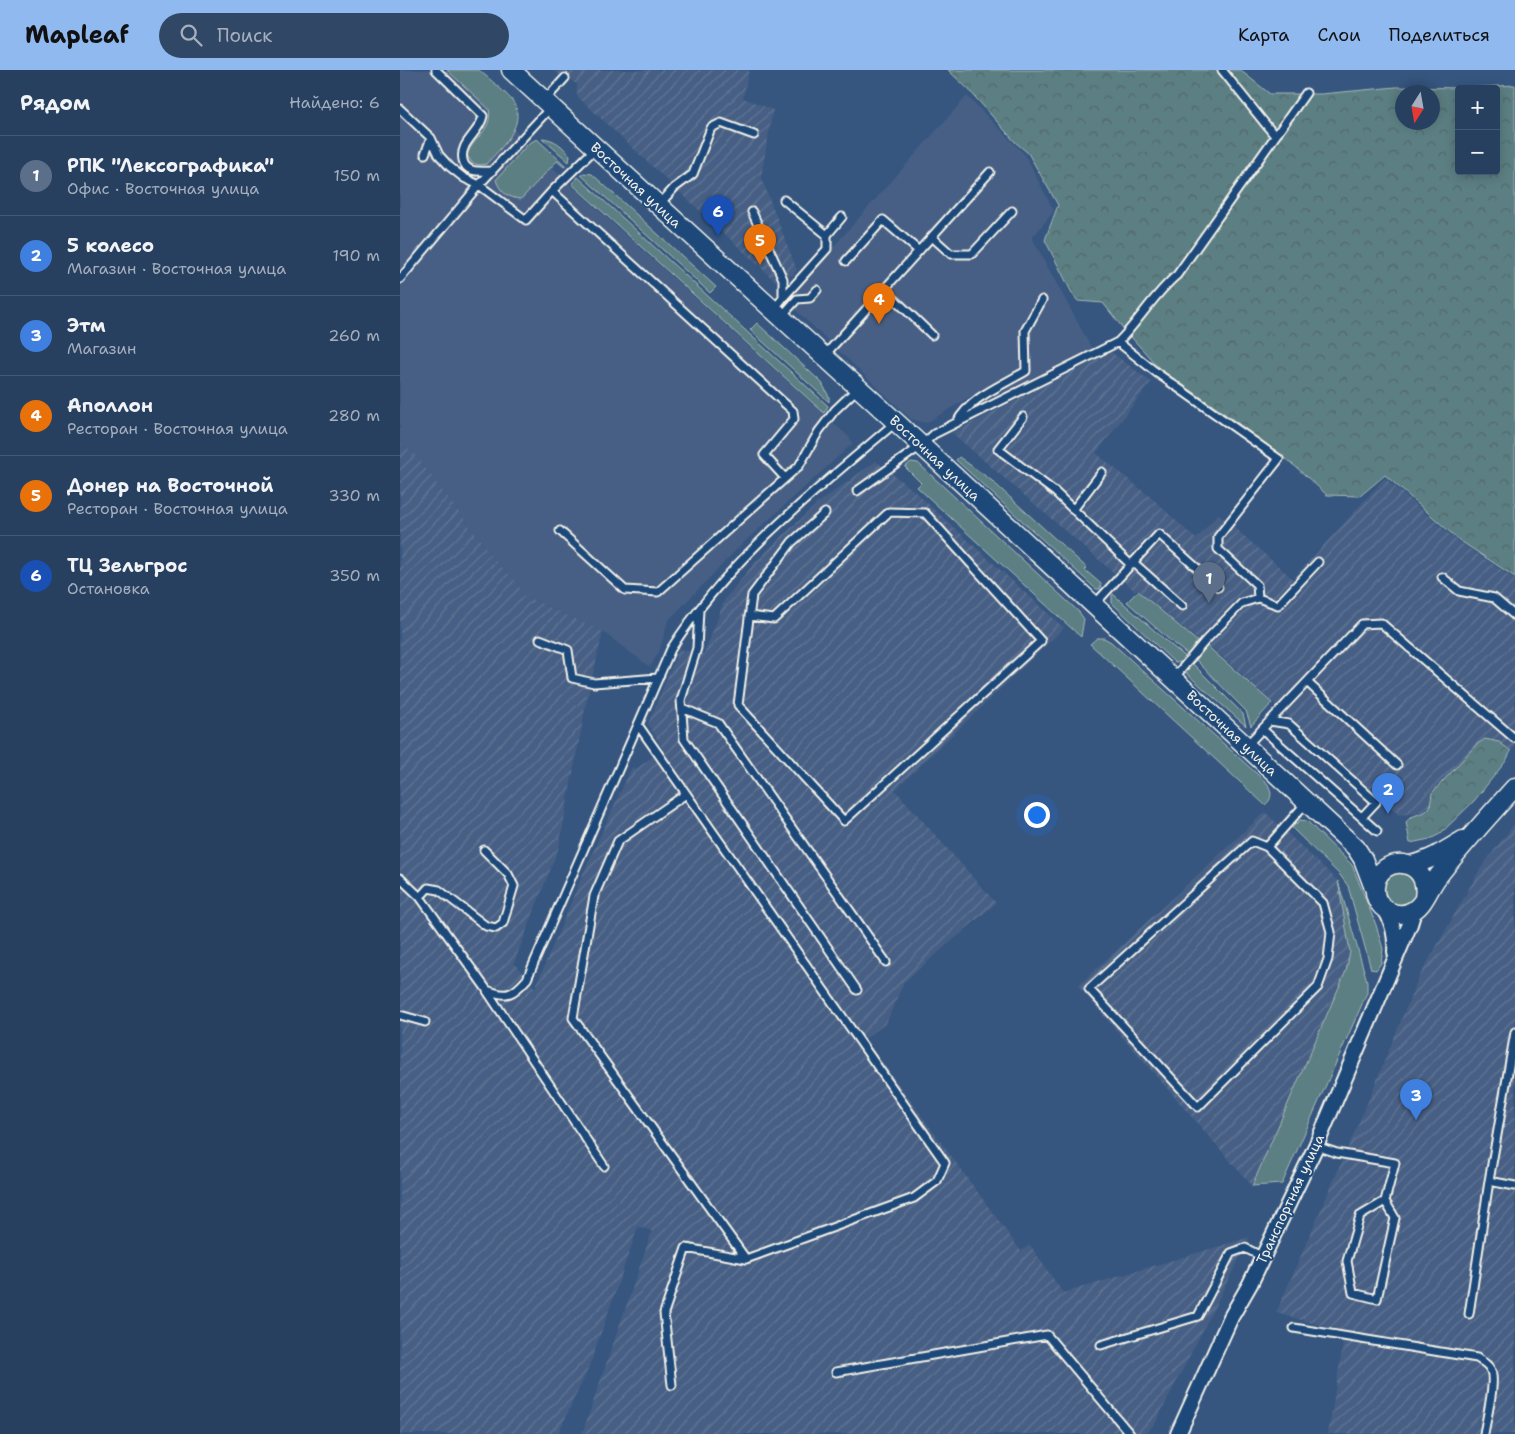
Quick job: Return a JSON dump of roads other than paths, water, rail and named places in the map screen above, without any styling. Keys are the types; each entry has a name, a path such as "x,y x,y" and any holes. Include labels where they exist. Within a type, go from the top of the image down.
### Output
{"street":[{"name":"Восточная улица","path":"512,70 659,206 778,309 824,356 1356,848 1371,856 1402,865"},
{"path":"1474,833 1423,862 1387,867 1380,873 1374,888 1380,904 1386,910 1395,914 1404,914 1419,905 1435,880 1515,787"},
{"name":"Восточная улица","path":"1356,848 1363,859 1374,888"},
{"path":"1402,865 1418,871 1424,879 1426,888 1419,905"},
{"name":"Транспортная улица","path":"1178,1434 1231,1317 1250,1284 1316,1146 1419,905"},
{"path":"1386,910 1396,938 1395,960"}],"lane":[{"path":"436,70 483,116 482,125 466,143 462,154 463,163 468,169 474,171 492,171"},
{"path":"1222,70 1276,136"},
{"path":"400,279 548,103 565,78"},
{"path":"857,491 922,445 934,434 1118,342 1132,328 1166,283 1177,275 1306,93"},
{"path":"400,108 431,138 439,155 450,167 464,178 479,185 526,220 552,191 596,148"},
{"path":"659,206 674,188 694,174 711,128 721,123 754,135"},
{"path":"425,154 431,138"},
{"path":"824,356 990,172"},
{"path":"552,191 793,411 794,420 764,455 785,478"},
{"path":"778,309 827,248 826,236 784,200"},
{"path":"932,237 951,254 972,254 1012,211"},
{"path":"752,212 783,279 778,309"},
{"path":"826,236 842,217"},
{"path":"846,262 883,220 918,251"},
{"path":"884,289 932,335"},
{"path":"778,309 797,299 810,298 817,290"},
{"path":"957,422 962,412 977,400 1026,371 1026,331 1042,300"},
{"path":"1118,342 1157,373 1279,459 1218,537 1218,549 1257,585 1258,598"},
{"path":"560,531 625,590 658,592 799,466 819,431 835,410 859,387"},
{"path":"1023,417 998,449 1055,492 1132,564 1182,606"},
{"path":"487,990 499,995 513,994 527,979 671,649 684,629 730,571 813,492 896,422"},
{"path":"1073,510 1102,472"},
{"path":"749,616 774,618 889,512 925,514 1041,641 844,821 738,705 749,616 752,595 792,542 825,513"},
{"path":"1094,605 1159,534 1218,587"},
{"path":"1174,678 1205,641 1242,604 1258,598 1278,604 1318,562"},
{"path":"1442,577 1459,591 1494,598 1515,616"},
{"path":"699,609 697,648 681,700 684,739 857,990"},
{"path":"1247,746 1362,624 1381,623 1514,738"},
{"path":"540,639 568,650 572,678 594,683 658,678"},
{"path":"1307,682 1396,765"},
{"path":"682,708 718,723 886,962"},
{"path":"1270,721 1289,724 1376,802 1362,818"},
{"path":"638,725 945,1163 937,1181 914,1198 746,1259 686,1248 664,1313 672,1386"},
{"path":"1262,729 1377,831"},
{"path":"686,794 618,841 594,896 573,1018 746,1259"},
{"path":"1267,847 1306,803"},
{"path":"1252,841 1267,847 1323,903 1331,932 1328,960 1318,987 1198,1107 1089,989 1252,841"},
{"path":"420,897 428,888 439,890 486,926 496,928 503,923 514,886 508,874 484,850"},
{"path":"400,878 420,897 487,990 604,1166"},
{"path":"400,1015 425,1022"},
{"path":"1469,1314 1489,1182 1515,1032"},
{"path":"1316,1146 1337,1153 1395,1163 1385,1201 1360,1216 1347,1261 1352,1293 1378,1299 1395,1218 1385,1201"},
{"path":"1489,1182 1515,1186"},
{"path":"1101,1345 1198,1316 1231,1253 1245,1248 1263,1257"},
{"path":"1294,1328 1477,1358 1488,1365 1492,1372 1493,1382 1484,1434"},
{"path":"836,1372 1047,1335 1130,1434"}],"place":[{"name":"ТЦ Зельгрос","path":"718,236"},
{"name":"Донер на Восточной","path":"760,265"},
{"name":"Аполлон","path":"879,324"},
{"name":"РПК \"Лексографика\"","path":"1209,603"},
{"name":"5 колесо","path":"1388,814"},
{"name":"Этм","path":"1416,1120"}]}
